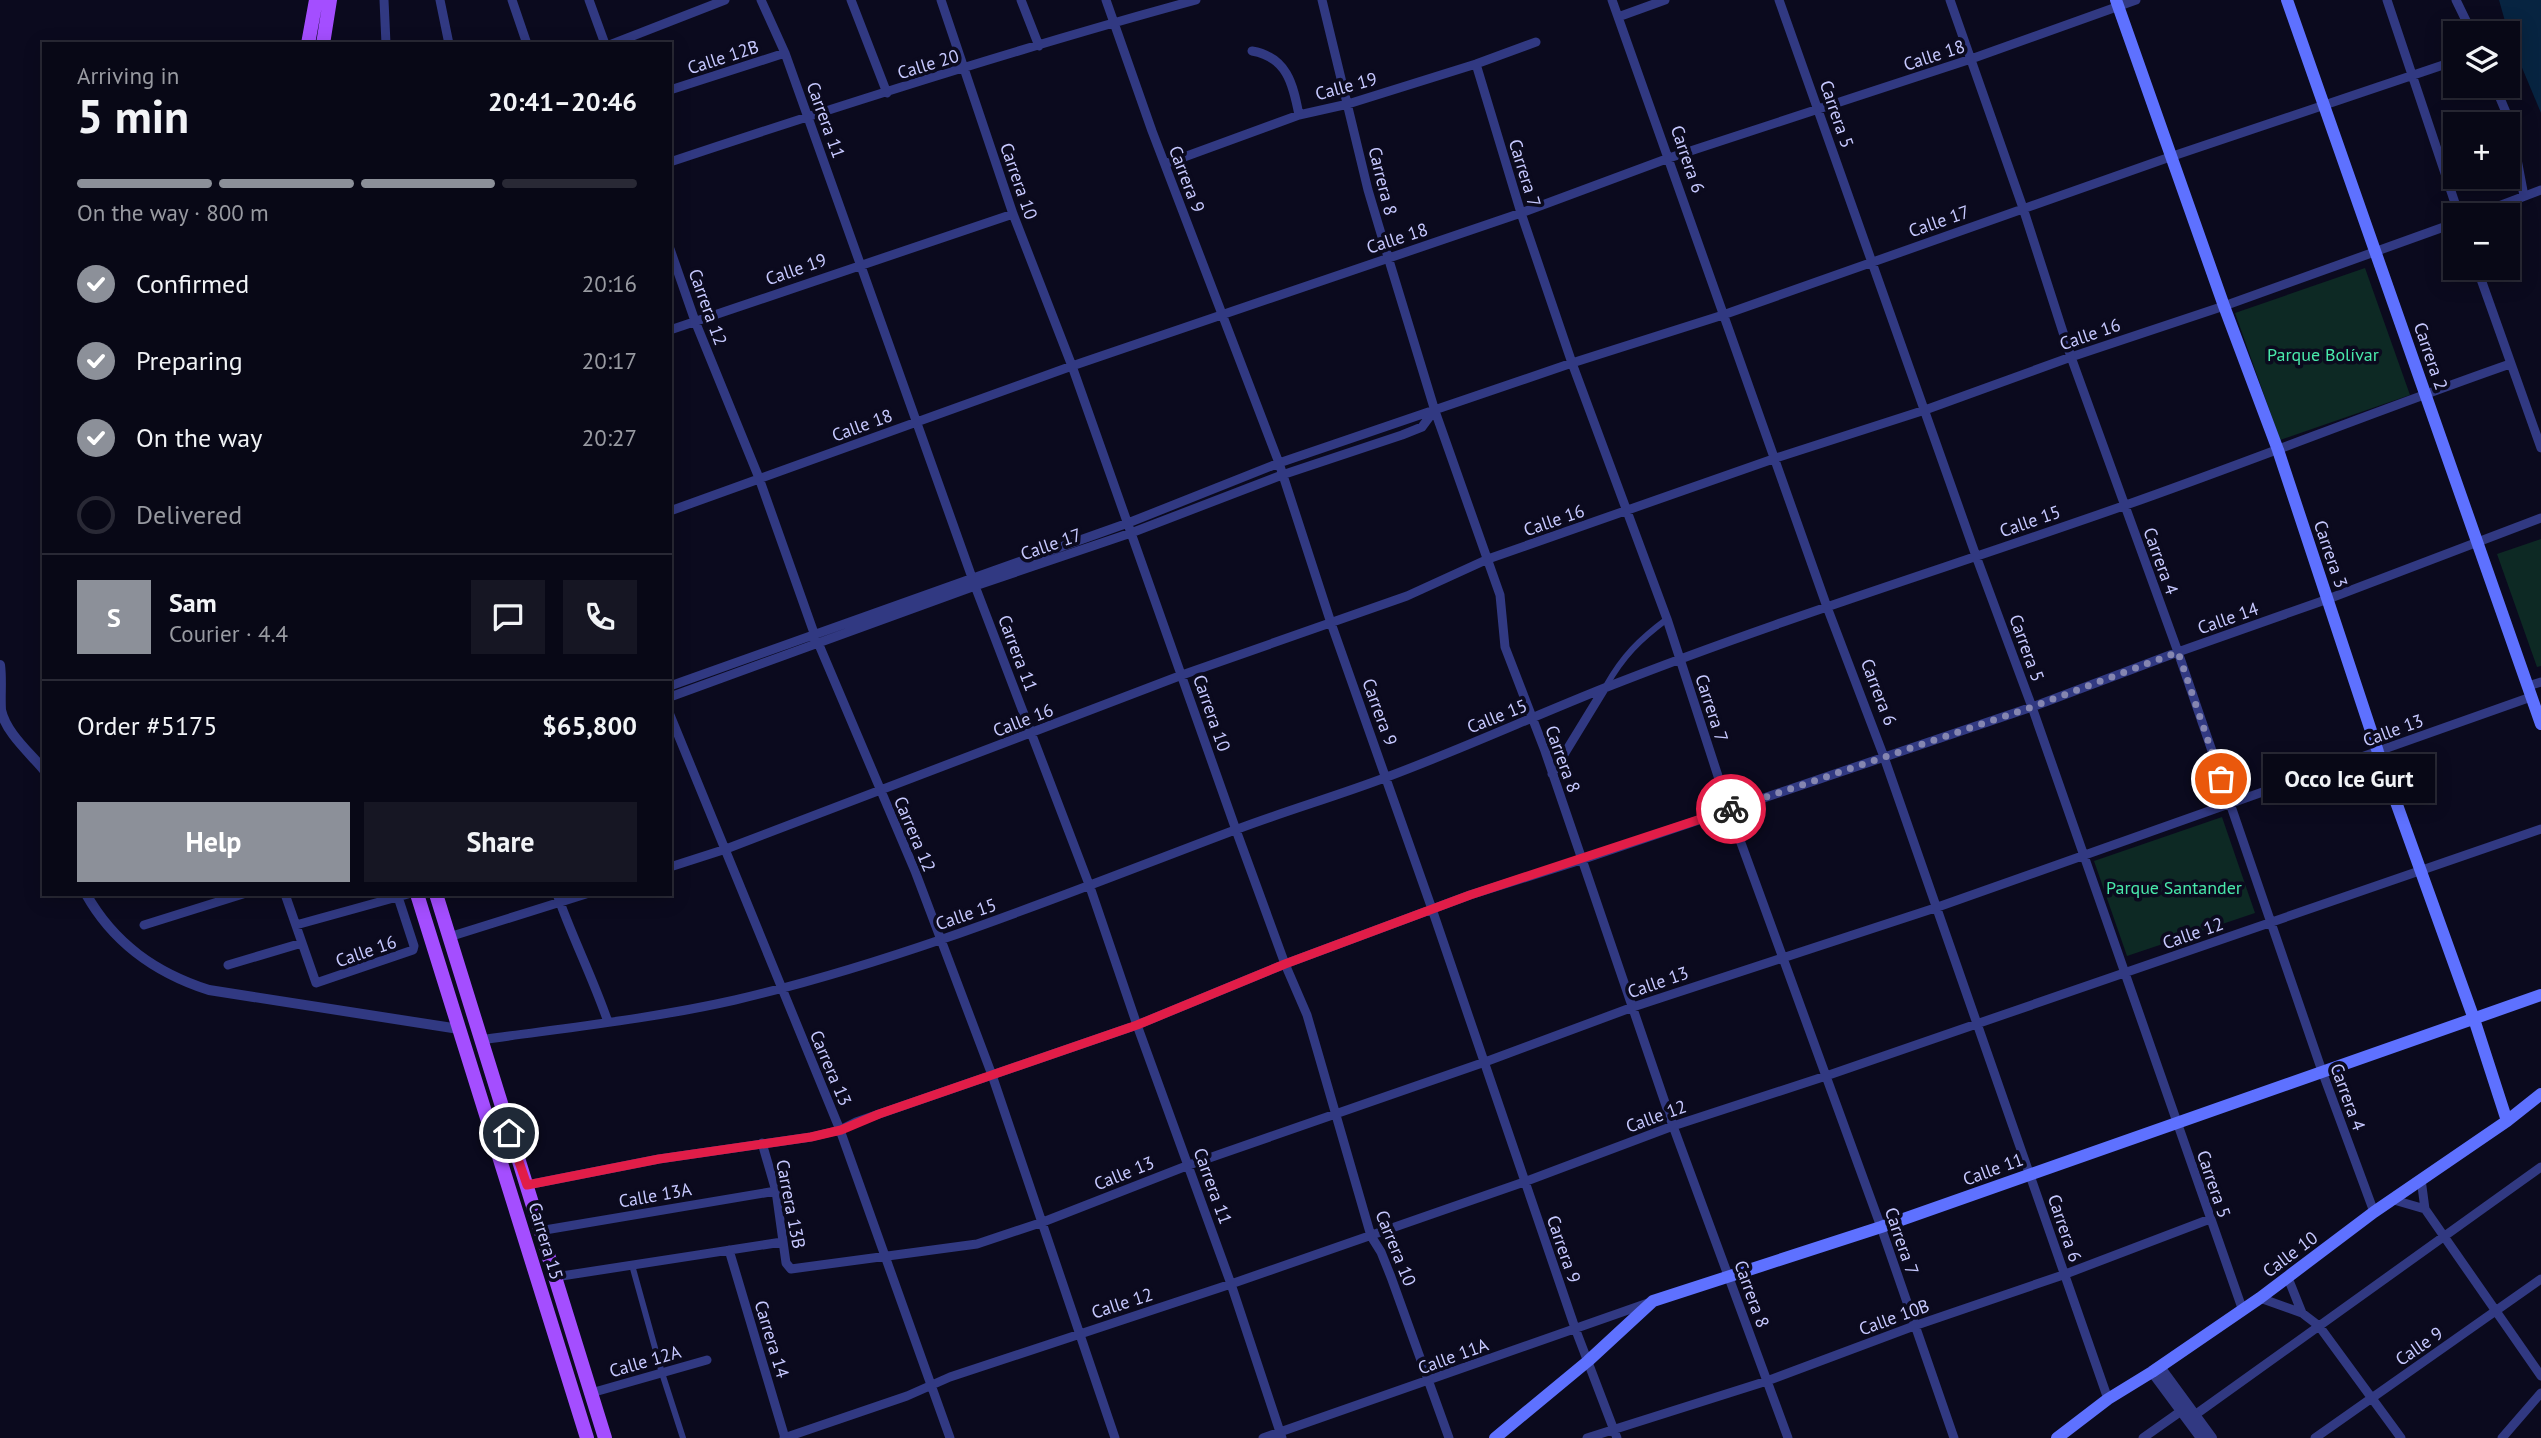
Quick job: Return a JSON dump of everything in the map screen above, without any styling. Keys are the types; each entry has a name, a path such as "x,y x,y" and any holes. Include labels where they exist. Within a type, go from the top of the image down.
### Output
{"main road":[{"path":"308,42 316,0"},
{"path":"323,42 330,0"},
{"name":"Carrera 2","path":"2287,0 2541,724"},
{"name":"Carrera 3","path":"2117,3 2170,157 2278,450 2378,752 2474,1019 2507,1121"},
{"name":"Carrera 15","path":"418,896 587,1438"},
{"name":"Carrera 15","path":"437,896 539,1231 606,1438"},
{"name":"Calle 11","path":"1494,1438 1588,1361 1653,1301 1881,1227 2541,995"},
{"name":"Calle 10","path":"2058,1438 2108,1399 2260,1298 2374,1212 2507,1121 2541,1094"}],"street":[{"path":"384,0 386,42"},
{"path":"440,0 449,42"},
{"path":"512,0 526,42"},
{"path":"589,0 604,42"},
{"path":"617,42 724,0"},
{"name":"Carrera 11","path":"761,0 785,53 974,582 1090,887 1231,1284 1281,1435"},
{"path":"851,0 887,93"},
{"name":"Carrera 10","path":"941,0 1013,214 1072,366 1285,964 1307,1015 1371,1236 1386,1264 1449,1438"},
{"path":"1021,0 1039,46"},
{"name":"Carrera 9","path":"1106,0 1164,163 1279,463 1331,623 1485,1062 1574,1328 1616,1434"},
{"name":"Calle 20","path":"672,161 807,116 1114,22 1196,0"},
{"name":"Carrera 8","path":"1322,0 1368,190 1434,411 1500,595 1506,646 1673,1126 1788,1438"},
{"name":"Carrera 6","path":"1612,0 1827,607 1884,757 2108,1399"},
{"path":"1618,18 1665,0"},
{"name":"Carrera 5","path":"1779,0 2032,707 2242,1308"},
{"name":"Carrera 4","path":"1950,0 2023,208 2071,357 2178,652 2322,1071 2374,1212"},
{"name":"Calle 18","path":"672,510 1223,313 1521,213 1670,158 1972,59 2117,3 2136,0"},
{"path":"2387,0 2455,203"},
{"path":"2456,0 2466,21"},
{"name":"Calle 19","path":"1164,163 1299,115 1348,104 1476,64 1536,42"},
{"path":"1252,51 1266,54 1279,63 1289,79 1299,115"},
{"name":"Calle 12B","path":"672,89 785,53"},
{"name":"Carrera 7","path":"1476,64 1521,213 1572,363 1667,619 1729,810 1881,1227 1954,1438"},
{"name":"Calle 17","path":"672,696 818,643 1279,463 1572,363 1723,315 2023,208 2443,65"},
{"path":"2499,98 2512,130 2524,196"},
{"path":"2506,203 2541,190"},
{"name":"Calle 19","path":"672,329 1013,214"},
{"name":"Calle 16","path":"672,866 726,849 1182,675 1407,596 1488,559 2224,306 2443,226"},
{"name":"Carrera 12","path":"672,255 695,321 759,478 814,633 915,871 992,1075 1115,1438"},
{"path":"2481,280 2541,448"},
{"name":"Calle 15","path":"480,1040 691,1009 783,988 939,940 1386,777 1680,660 2124,506 2510,364"},
{"name":"Calle 17","path":"672,685 814,633 1131,533 1282,475 1402,435 1422,426 1434,411"},
{"name":"Calle 14","path":"527,1185 636,1163 811,1137 841,1130 856,1122 1137,1025 1285,964 1432,909 2032,707 2541,518"},
{"path":"1552,774 1621,661 1641,639 1667,619"},
{"path":"0,665 3,717 42,767"},
{"name":"Calle 13","path":"791,1269 977,1244 1043,1222 1189,1165 1485,1062 1633,1007 1935,908 2378,752 2529,692 2541,682"},
{"name":"Carrera 13","path":"672,720 783,988 797,1029 841,1130 950,1438"},
{"name":"Calle 12","path":"785,1438 1078,1334 1371,1236 1673,1126 1826,1076 2541,829"},
{"path":"87,896 98,914 129,949 148,963 188,984 209,990 459,1028"},
{"path":"144,925 237,896"},
{"path":"228,965 302,943 286,896"},
{"path":"296,925 401,896"},
{"name":"Calle 16","path":"302,943 316,983 413,950 398,897"},
{"path":"449,937 558,898 608,1022"},
{"name":"Carrera 13B","path":"762,1143 776,1191 786,1263 791,1269"},
{"path":"2143,1438 2187,1413 2319,1326 2541,1167"},
{"path":"2421,1179 2425,1209 2541,1376"},
{"name":"Calle 13A","path":"539,1231 776,1191"},
{"path":"2394,1200 2425,1209"},
{"name":"Calle 10B","path":"1587,1438 1616,1434 1767,1381 1914,1326 2063,1275 2210,1219"},
{"path":"555,1277 782,1241"},
{"name":"Carrera 14","path":"729,1250 785,1438"},
{"path":"632,1265 683,1438"},
{"path":"2288,1278 2302,1313"},
{"name":"Calle 9","path":"2315,1438 2541,1279"},
{"path":"2260,1298 2302,1313 2319,1326 2401,1438"},
{"name":"Calle 11A","path":"1263,1438 1281,1435 1653,1301"},
{"name":"Calle 12A","path":"591,1393 707,1360"},
{"path":"2156,1369 2202,1438"},
{"path":"2502,1438 2541,1393"},
{"path":"2187,1413 2212,1438"}],"green space":[{"name":"Parque Bolívar","path":"2365,268 2410,395 2280,440 2235,313"},
{"path":"2541,539 2541,666 2537,667 2497,554"},
{"name":"Parque Santander","path":"2222,817 2255,913 2127,956 2094,861"}],"water":[{"path":"2499,0 2541,0 2541,113 2520,63 2520,21 2505,21"}],"way so far":[{"path":"1731,809 2032,707 2178,652 2221,779"}],"place":[{"name":"Occo Ice Gurt","path":"2221,779"}],"route":[{"path":"509,1133 527,1185 625,1165 811,1137 841,1130 856,1122 1137,1025 1285,964 1470,895 1731,809"}]}
